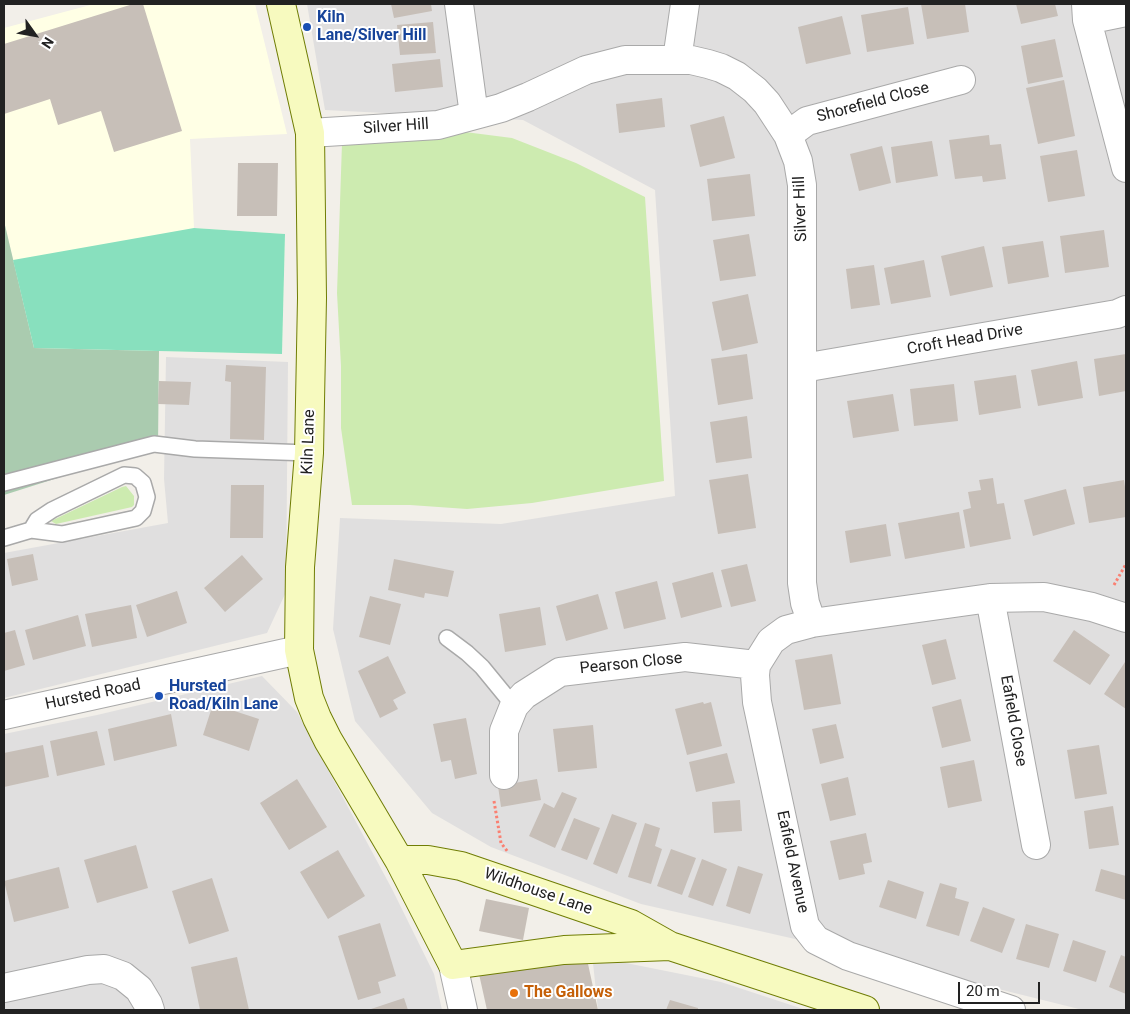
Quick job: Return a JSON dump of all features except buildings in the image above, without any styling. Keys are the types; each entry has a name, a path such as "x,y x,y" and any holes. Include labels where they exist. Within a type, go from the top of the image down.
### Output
{"main road":[{"name":"Kiln Lane","path":"281,4 310,133 312,298 309,453 300,567 299,650 310,698 317,718 399,860 453,966"},
{"name":"Wildhouse Lane","path":"399,860 428,860 461,866 631,924 670,946 865,1010"},
{"name":"Wildhouse Lane","path":"453,966 564,950 670,946"}],"street":[{"path":"459,4 474,115"},
{"path":"676,60 685,4"},
{"path":"1126,12 1086,12 1126,168"},
{"name":"Silver Hill","path":"310,133 438,124 501,108 586,70 625,60 691,60 721,68 738,76 755,90 767,103 788,135 798,161 802,185 802,583 805,603 812,623"},
{"name":"Shorefield Close","path":"788,135 807,121 961,80"},
{"name":"Croft Head Drive","path":"803,368 1117,314 1126,310"},
{"path":"756,665 763,652 778,635 786,630 812,623 990,598 1044,597 1092,607 1126,618"},
{"name":"Eafield Close","path":"990,598 1036,845"},
{"name":"Hursted Road","path":"4,715 299,650"},
{"name":"Pearson Close","path":"499,787 504,731 514,706 524,695 560,672 685,657 756,665"},
{"name":"Eafield Avenue","path":"756,665 757,702 806,926 816,940 848,956 1011,1010"},
{"path":"453,966 463,1010"},
{"path":"4,988 88,970 104,969 123,976 139,989 150,1010"}],"lane":[{"path":"4,482 154,444 195,449 309,453"},
{"path":"4,538 31,530 62,534 136,518 143,511 148,497 143,483 135,476 124,475 52,510 37,520 31,530"},
{"path":"447,638 482,667 514,706"}],"path":[{"path":"499,787 501,843 510,854"}],"shaded area":[{"path":"94,4 255,4 287,134 190,139 194,228 285,234 282,354 34,348 4,221 4,28"},
{"path":"307,4 1126,4 1126,1010 1083,1010 817,944 641,904 491,847 432,813 355,721 333,629 340,518 501,524 675,496 655,190 523,120 325,110"},
{"path":"4,221 34,348 159,351 158,446 4,495"},
{"path":"166,357 288,362 286,592 267,633 4,698 4,553 168,523 164,479"},
{"path":"262,676 297,712 392,889 434,974 442,1010 4,1010 4,734 97,715"},
{"path":"621,962 721,982 806,1010 598,1010 593,963"}],"green space":[{"path":"465,132 512,138 576,163 645,197 664,481 532,503 467,509 410,505 352,505 341,428 341,366 337,293 342,143"},
{"path":"194,228 285,234 282,354 34,348 13,260"},
{"path":"126,486 134,496 134,505 132,507 56,524 51,521 122,487"}],"place":[{"name":"Kiln Lane/Silver Hill","path":"307,27"},
{"name":"Hursted Road/Kiln Lane","path":"159,696"},
{"name":"The Gallows","path":"514,993"}]}
